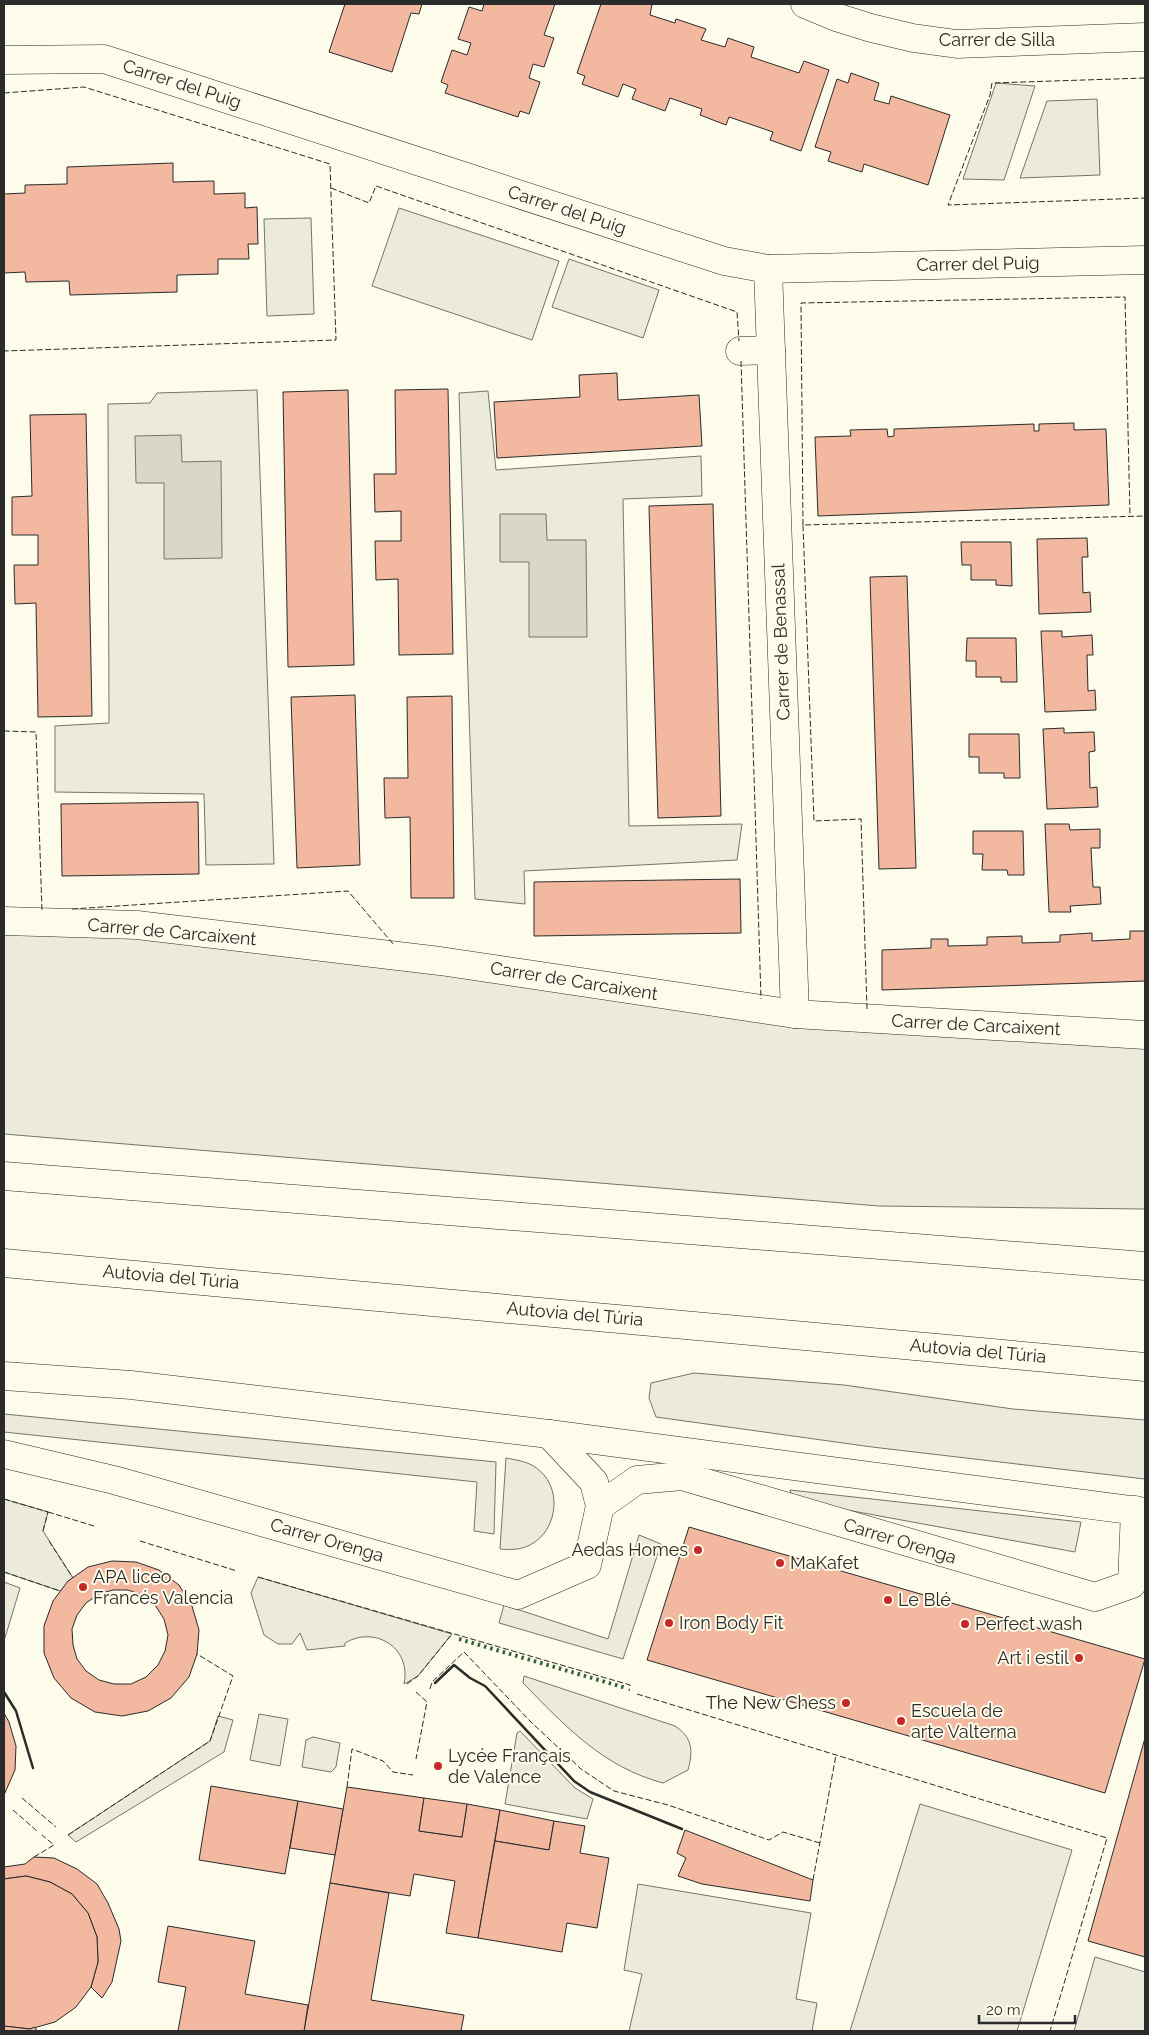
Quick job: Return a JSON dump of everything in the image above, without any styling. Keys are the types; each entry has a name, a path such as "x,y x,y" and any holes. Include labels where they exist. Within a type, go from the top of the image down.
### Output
{"main road":[{"name":"Carrer de Silla","path":"805,4 839,18 872,28 913,38 957,44 1141,36"},
{"name":"Carrer del Puig","path":"4,60 104,59 724,261 768,269 1145,260"},
{"name":"Carrer de Benassal","path":"768,269 795,1014"},
{"path":"740,351 771,350"},
{"name":"Carrer de Carcaixent","path":"4,921 146,926 440,961 795,1014 1145,1035"},
{"path":"4,1176 1145,1266"},
{"name":"Autovia del Túria","path":"4,1263 1145,1367"},
{"name":"Carrer Orenga","path":"4,1376 131,1385 549,1434 1140,1511 1132,1584 1095,1597 682,1476 638,1480 600,1506"},
{"name":"Carrer Orenga","path":"4,1454 114,1480 518,1595 587,1565 600,1506 594,1482 549,1434"}],"shaded area":[{"path":"996,83 1035,86 1004,180 963,179"},
{"path":"1097,99 1100,175 1020,178 1047,101"},
{"path":"399,208 559,261 532,340 372,286"},
{"path":"311,218 314,314 267,316 264,219"},
{"path":"569,259 659,290 643,338 552,307"},
{"path":"257,390 274,864 206,865 204,794 55,792 55,726 109,723 108,404 150,403 157,393"},
{"path":"488,391 496,470 701,456 702,496 623,499 629,826 742,824 737,860 524,871 525,904 475,899 459,393"},
{"path":"181,435 182,462 221,461 222,558 164,559 164,483 136,483 135,436"},
{"path":"500,514 546,514 547,540 586,540 587,637 529,637 529,562 500,562"},
{"path":"4,917 763,1005 1145,1039 1145,1209 879,1206 4,1134"},
{"path":"694,1373 844,1385 1013,1409 1145,1420 1145,1479 872,1447 656,1417 649,1398 651,1383"},
{"path":"4,1414 496,1462 494,1534 474,1531 477,1482 4,1432"},
{"path":"506,1458 525,1462 535,1467 544,1475 550,1485 553,1496 552,1518 547,1529 540,1538 530,1545 515,1549 500,1549"},
{"path":"790,1490 1081,1522 1075,1552 793,1500"},
{"path":"4,1499 48,1512 43,1531 73,1578 60,1591 4,1572"},
{"path":"639,1535 661,1544 623,1659 499,1623 504,1605 608,1639"},
{"path":"258,1577 452,1634 418,1676 404,1684 405,1671 397,1650 389,1643 379,1639 368,1637 356,1638 345,1643 345,1646 307,1650 300,1633 292,1644 278,1644 264,1635 251,1593"},
{"path":"4,1582 20,1588 5,1638 4,1638"},
{"path":"524,1676 675,1726 685,1735 690,1745 691,1757 688,1770 663,1783 622,1767 586,1743 554,1715 523,1683"},
{"path":"259,1714 288,1719 280,1766 250,1760"},
{"path":"218,1716 233,1720 224,1752 76,1842 68,1835 210,1741"},
{"path":"520,1731 575,1788 593,1799 587,1819 505,1804 517,1733"},
{"path":"313,1737 340,1743 336,1767 331,1772 302,1767 306,1740"},
{"path":"920,1804 1072,1850 1017,2031 850,2031"},
{"path":"638,1884 811,1913 796,1999 817,2003 812,2031 629,2031 642,1974 624,1970"},
{"path":"1095,1957 1145,1972 1145,2031 1074,2031"}],"building":[{"path":"345,4 422,4 419,14 411,13 392,72 329,52"},
{"path":"484,4 555,4 544,35 554,38 544,67 533,64 529,78 540,82 529,114 520,111 518,117 445,93 448,85 441,82 452,50 467,55 471,43 458,39 469,7 482,11"},
{"path":"601,4 652,4 650,15 675,23 676,19 706,29 701,40 725,47 728,38 754,47 751,57 799,73 804,61 829,70 801,151 770,140 773,132 729,117 726,125 700,115 702,109 670,98 665,111 632,99 636,89 623,84 618,97 582,84 585,76 577,73"},
{"path":"851,73 879,83 874,100 889,104 891,96 950,115 928,185 864,164 862,172 828,161 831,152 815,147 837,79 848,83"},
{"path":"173,163 173,182 214,181 214,194 245,193 245,208 257,207 258,244 248,244 249,259 218,259 218,274 177,275 177,292 70,295 69,281 26,282 25,272 4,273 4,194 25,193 25,185 67,184 67,167"},
{"path":"617,373 618,400 699,395 702,446 497,458 494,402 580,397 579,375"},
{"path":"448,389 453,654 399,655 398,579 376,580 375,541 401,541 401,511 375,512 374,474 396,474 395,390"},
{"path":"348,390 354,665 288,667 283,392"},
{"path":"86,414 92,716 38,717 36,603 15,604 14,565 38,565 38,535 12,535 12,497 32,496 30,415"},
{"path":"1074,423 1074,430 1106,429 1109,505 818,516 815,437 851,436 850,430 887,429 888,437 894,436 894,429 1034,424 1034,431 1039,431 1039,424"},
{"path":"713,504 721,816 658,818 649,506"},
{"path":"1087,538 1088,557 1082,557 1083,593 1090,592 1091,612 1039,614 1037,539"},
{"path":"961,542 1011,542 1012,586 996,585 996,580 971,580 971,565 962,565"},
{"path":"907,576 916,868 879,869 870,577"},
{"path":"1041,631 1062,631 1062,637 1092,635 1093,655 1087,655 1088,691 1095,690 1096,710 1045,712"},
{"path":"967,638 1016,638 1017,682 1001,682 1001,677 976,677 976,661 966,661"},
{"path":"355,695 360,865 297,868 291,697"},
{"path":"452,696 454,898 411,898 410,817 385,818 384,778 408,778 407,697"},
{"path":"1064,728 1064,733 1094,732 1095,751 1089,752 1090,788 1097,787 1098,807 1047,809 1043,729"},
{"path":"969,734 1019,734 1020,778 1004,778 1004,773 979,773 979,757 969,757"},
{"path":"198,802 199,874 62,876 61,804"},
{"path":"1045,824 1069,824 1070,830 1100,829 1100,848 1091,848 1093,887 1100,887 1101,904 1070,906 1071,912 1049,912"},
{"path":"973,831 1023,831 1024,875 1008,875 1007,870 982,870 983,854 973,854"},
{"path":"740,879 741,933 534,936 534,882"},
{"path":"1130,931 1145,931 1145,981 882,990 882,950 931,948 931,939 948,939 948,946 987,945 987,937 1022,936 1022,943 1060,942 1060,935 1092,933 1092,941 1130,939"},
{"path":"689,1527 1145,1659 1105,1793 647,1660"},
{"path":"112,1561 136,1562 159,1570 179,1585 192,1606 199,1630 197,1654 189,1677 171,1698 148,1711 122,1716 95,1712 71,1698 54,1678 44,1653 44,1626 53,1601 68,1581 88,1567","holes":["113,1590 128,1590 142,1595 155,1605 164,1619 168,1635 165,1651 158,1665 146,1677 131,1684 114,1684 99,1680 86,1671 77,1659 73,1645 72,1629 77,1615 86,1603 99,1594"]},
{"path":"4,1713 9,1722 16,1746 15,1770 4,1795"},
{"path":"1145,1738 1145,1957 1088,1941"},
{"path":"211,1786 298,1801 285,1874 199,1860"},
{"path":"347,1787 424,1798 419,1831 462,1837 467,1804 500,1810 478,1938 446,1933 455,1881 414,1874 410,1896 330,1883"},
{"path":"424,1798 467,1804 462,1837 419,1831"},
{"path":"298,1801 343,1809 335,1855 290,1848"},
{"path":"500,1810 554,1821 549,1850 495,1841"},
{"path":"554,1821 585,1826 580,1853 609,1858 597,1928 567,1923 562,1952 478,1938 495,1841 549,1850"},
{"path":"685,1830 813,1880 810,1901 702,1884 678,1876 686,1858 677,1853"},
{"path":"34,1857 54,1858 77,1869 97,1884 108,1903 119,1929 121,1941 112,1982 102,1998 91,1987 98,1962 97,1937 88,1913 72,1894 50,1882 26,1876 4,1879 4,1867 25,1864"},
{"path":"26,1876 50,1882 72,1894 88,1913 97,1937 98,1962 91,1987 76,2007 55,2022 30,2029 4,2026 4,1879"},
{"path":"330,1883 389,1893 371,2000 464,2015 461,2031 304,2031"},
{"path":"168,1926 255,1941 245,1994 308,2005 304,2031 178,2031 186,1987 158,1982"},
{"path":"4,2026 30,2029 35,2027 37,2031 4,2031"}],"hedge":[{"path":"459,1639 626,1688"}],"fence":[{"path":"1145,78 992,83 990,95 948,205 1145,198"},
{"path":"4,93 84,87 330,164 336,340 4,351"},
{"path":"331,188 369,203 376,186 737,312 739,341"},
{"path":"803,525 801,303 1125,297 1130,517"},
{"path":"741,361 761,999"},
{"path":"867,1009 861,819 814,821 803,525 1145,516"},
{"path":"4,731 36,732 42,911"},
{"path":"72,909 348,891 394,945"},
{"path":"4,1499 48,1512 43,1531"},
{"path":"48,1512 94,1526"},
{"path":"49,1541 73,1578"},
{"path":"140,1541 237,1571"},
{"path":"4,1572 60,1591"},
{"path":"258,1577 630,1685 629,1691"},
{"path":"407,1684 418,1676 452,1634"},
{"path":"430,1689 432,1682 464,1652 531,1722 581,1769 614,1791 668,1805 769,1840 783,1832 820,1843"},
{"path":"68,1835 210,1741 233,1676 197,1654"},
{"path":"416,1692 427,1702 416,1759"},
{"path":"637,1694 1107,1838 1050,2031"},
{"path":"347,1787 352,1749 383,1761 393,1772 413,1775"},
{"path":"813,1880 836,1755"},
{"path":"22,1798 56,1827"},
{"path":"13,1810 37,1831"},
{"path":"34,1857 54,1845 42,1835"}],"wall":[{"path":"435,1683 454,1665 470,1678 485,1686 574,1781 590,1792 682,1829"},
{"path":"4,1692 16,1711 33,1768"}],"place":[{"name":"Aedas Homes","path":"698,1550"},
{"name":"MaKafet","path":"780,1563"},
{"name":"APA liceo Francés Valencia","path":"83,1587"},
{"name":"Le Blé","path":"888,1600"},
{"name":"Iron Body Fit","path":"669,1623"},
{"name":"Perfect wash","path":"965,1624"},
{"name":"Art i estil","path":"1079,1658"},
{"name":"The New Chess","path":"846,1703"},
{"name":"Escuela de arte Valterna","path":"901,1721"},
{"name":"Lycée Français de Valence","path":"438,1766"}]}
